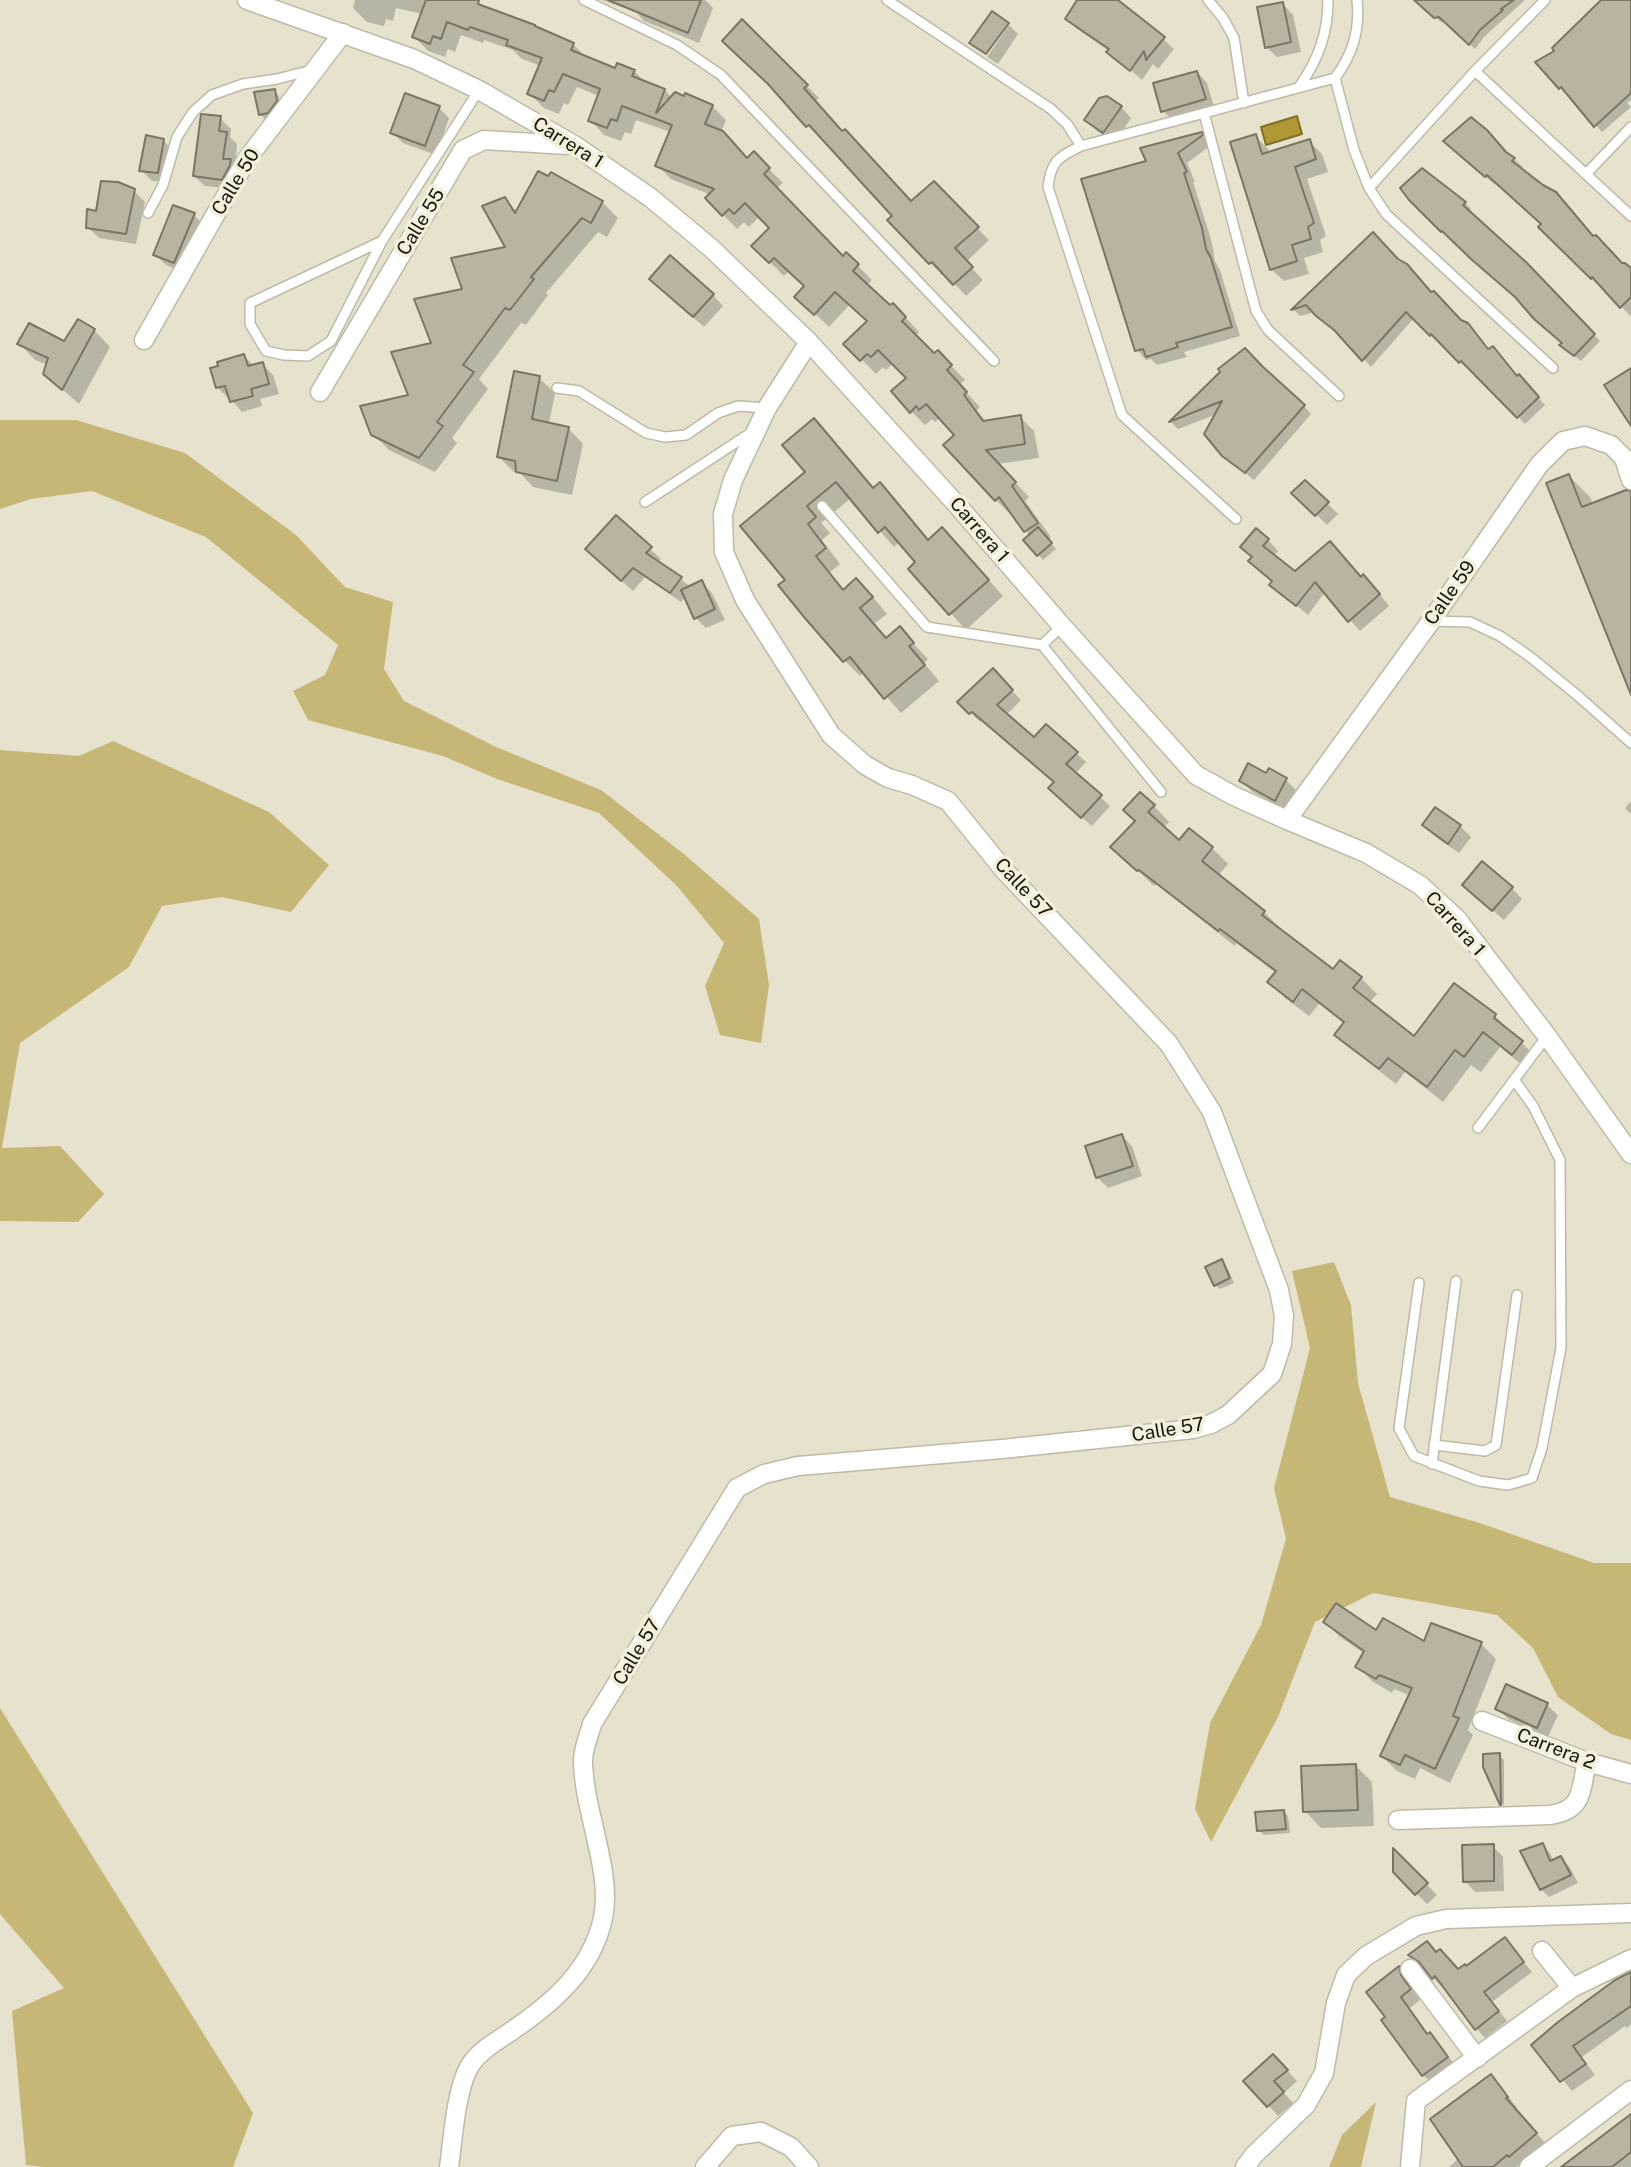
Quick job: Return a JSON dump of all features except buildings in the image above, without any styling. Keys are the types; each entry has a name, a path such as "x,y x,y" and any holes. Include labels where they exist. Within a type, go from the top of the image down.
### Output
{"street":[{"name":"Carrera 1","path":"247,0 414,59 479,90 574,145 651,198 701,240 809,342 1196,775 1234,796 1366,853 1420,885 1457,919 1547,1036 1631,1154"},
{"name":"Calle 50","path":"144,340 247,159 343,33"},
{"name":"Calle 55","path":"320,392 463,150 484,140 574,145"},
{"name":"Calle 57","path":"449,2167 461,2087 471,2064 486,2049 528,2020 566,1988 590,1955 603,1918 606,1890 585,1786 583,1757 592,1724 737,1488 764,1474 798,1466 1193,1429 1228,1415 1272,1374 1282,1343 1284,1316 1279,1290 1212,1112 1169,1044 1004,870 948,801 888,778 865,765 831,735 745,600 724,552 723,514 733,481 768,408 809,342"},
{"name":"Calle 59","path":"1287,820 1431,621 1539,465 1563,442 1585,436 1611,445 1624,458 1631,480"},
{"name":"Carrera 2","path":"1482,1721 1587,1762 1631,1774"},
{"path":"1398,1820 1564,1813 1572,1808 1579,1798 1587,1762"},
{"path":"1245,2167 1306,2105 1324,2073 1336,2003 1346,1975 1366,1956 1416,1926 1447,1919 1631,1913"},
{"path":"1542,1951 1572,1988"},
{"path":"1410,2167 1416,2101 1572,1988 1631,1959"},
{"path":"1410,1969 1477,2058"},
{"path":"1529,2167 1631,2090"},
{"path":"705,2167 732,2136 761,2132 791,2147 809,2167"}],"lane":[{"path":"584,0 677,45 722,75 994,361"},
{"path":"887,0 1051,109 1067,124 1081,146"},
{"path":"1208,0 1223,18 1234,38 1244,103"},
{"path":"1299,87 1313,67 1323,44 1328,19 1328,0"},
{"path":"1236,519 1122,415 1048,187 1050,169 1062,155 1081,146 1335,78 1355,44 1359,19 1357,0"},
{"path":"1369,188 1475,71 1545,0"},
{"path":"148,213 163,185 177,137 193,112 212,94 243,84 316,69"},
{"path":"1475,71 1631,216"},
{"path":"1335,78 1354,150 1369,188 1386,214 1553,368"},
{"path":"382,241 250,303 250,324 267,351 308,356 331,341 382,241 479,90"},
{"path":"1204,113 1256,311 1268,330 1339,396"},
{"path":"1586,174 1631,127"},
{"path":"557,388 579,391 646,433 665,437 686,435 718,412 738,406 768,408"},
{"path":"645,502 758,428"},
{"path":"822,506 927,627 1042,645 1161,792"},
{"path":"1431,621 1470,622 1500,636 1529,656 1631,743"},
{"path":"1042,645 1062,626"},
{"path":"1478,1128 1547,1036"},
{"path":"1419,1283 1399,1428 1414,1456 1479,1481 1508,1485 1532,1478 1542,1448 1561,1348 1560,1160 1533,1106 1515,1081"},
{"path":"1432,1464 1456,1281"},
{"path":"1434,1445 1485,1451 1496,1446 1517,1295"}],"shaded area":[{"path":"1297,116 1302,134 1266,145 1261,127"},
{"path":"0,420 76,420 185,453 296,535 345,587 393,602 384,669 404,701 496,747 601,790 684,854 759,919 769,985 761,1043 720,1035 705,986 724,943 677,886 599,813 497,779 443,756 308,720 293,691 325,675 338,645 206,537 92,491 31,499 0,509"},
{"path":"113,741 269,812 329,865 291,912 222,897 162,906 129,967 20,1043 2,1148 60,1146 104,1194 78,1222 0,1221 0,750 79,756"},
{"path":"1334,1262 1351,1305 1358,1383 1390,1497 1480,1523 1594,1563 1631,1563 1631,1740 1611,1734 1558,1697 1533,1648 1497,1615 1373,1593 1315,1622 1278,1717 1211,1842 1195,1809 1210,1723 1261,1625 1286,1539 1274,1488 1310,1348 1292,1271"},
{"path":"0,1708 253,2113 233,2167 26,2165 12,2011 64,1988 0,1914"},
{"path":"1376,2102 1361,2167 1329,2167 1342,2135"}]}
